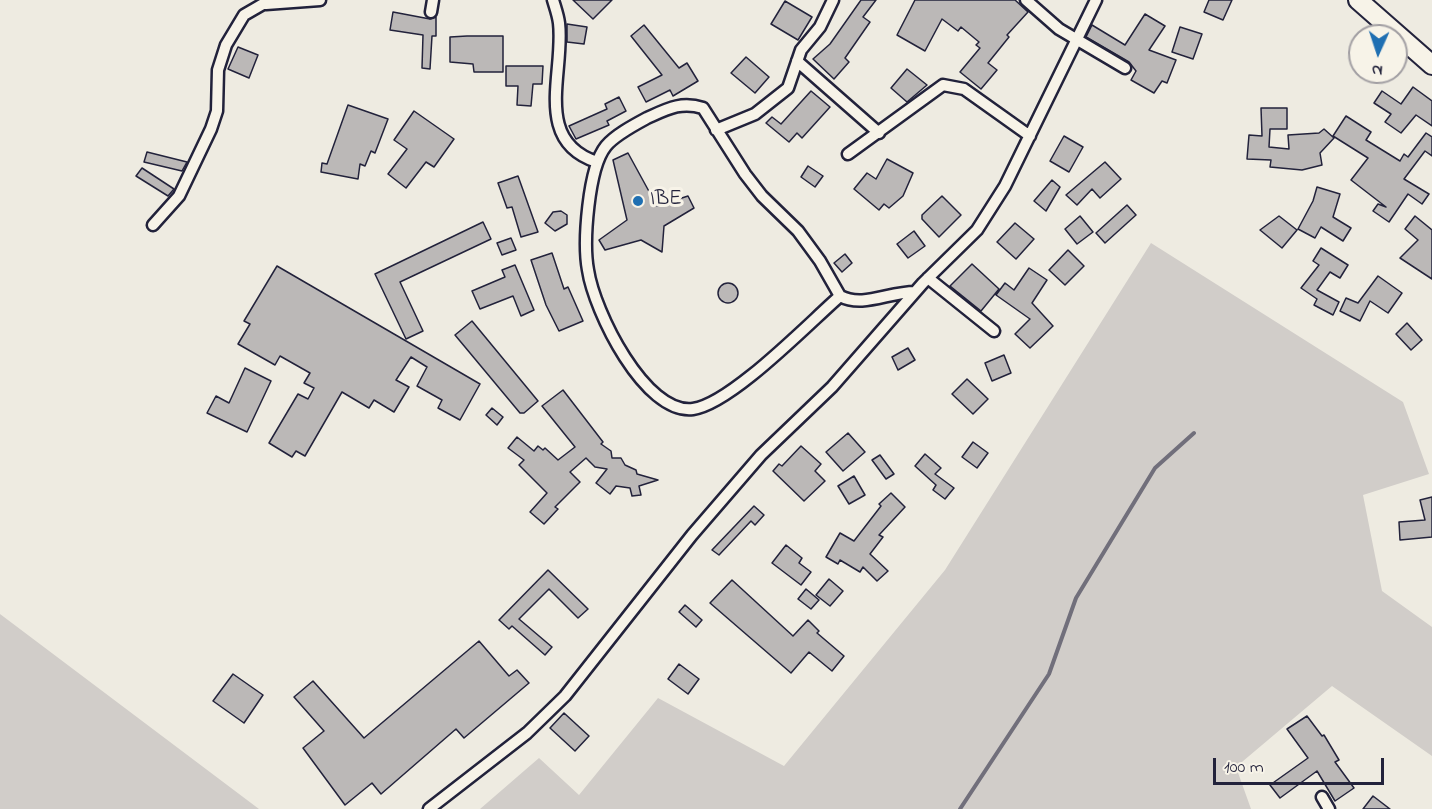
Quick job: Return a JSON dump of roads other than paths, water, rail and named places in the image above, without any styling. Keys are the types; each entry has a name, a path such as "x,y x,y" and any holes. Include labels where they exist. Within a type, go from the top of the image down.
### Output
{"highway":[{"path":"1358,0 1432,64"}],"street":[{"path":"153,225 179,196 211,129 217,111 218,70 230,39 244,15 268,2 320,0"},
{"path":"431,12 433,0"},
{"path":"554,0 559,24 555,105 560,131 571,146 586,158 597,162"},
{"path":"716,130 755,114 788,88 801,50 820,27 833,0"},
{"path":"1026,0 1059,29 1125,68"},
{"path":"429,809 527,733 565,696 692,535 761,455 832,387 915,292 977,230 1005,186 1096,0"},
{"path":"797,61 879,133"},
{"path":"848,154 942,85 964,89 1030,136"},
{"path":"840,296 744,383 696,409 679,410 661,401 638,375 603,318 588,271 586,221 597,162 606,146 638,123 672,106 690,104 703,108 762,196 798,231 820,261 840,296 859,303 888,294 915,292"},
{"path":"928,278 994,331"},
{"path":"1322,797 1329,809"}],"waterway":[{"path":"960,809 1049,674 1076,598 1155,468 1194,433"}],"place":[{"name":"IBE","path":"638,201"}]}
